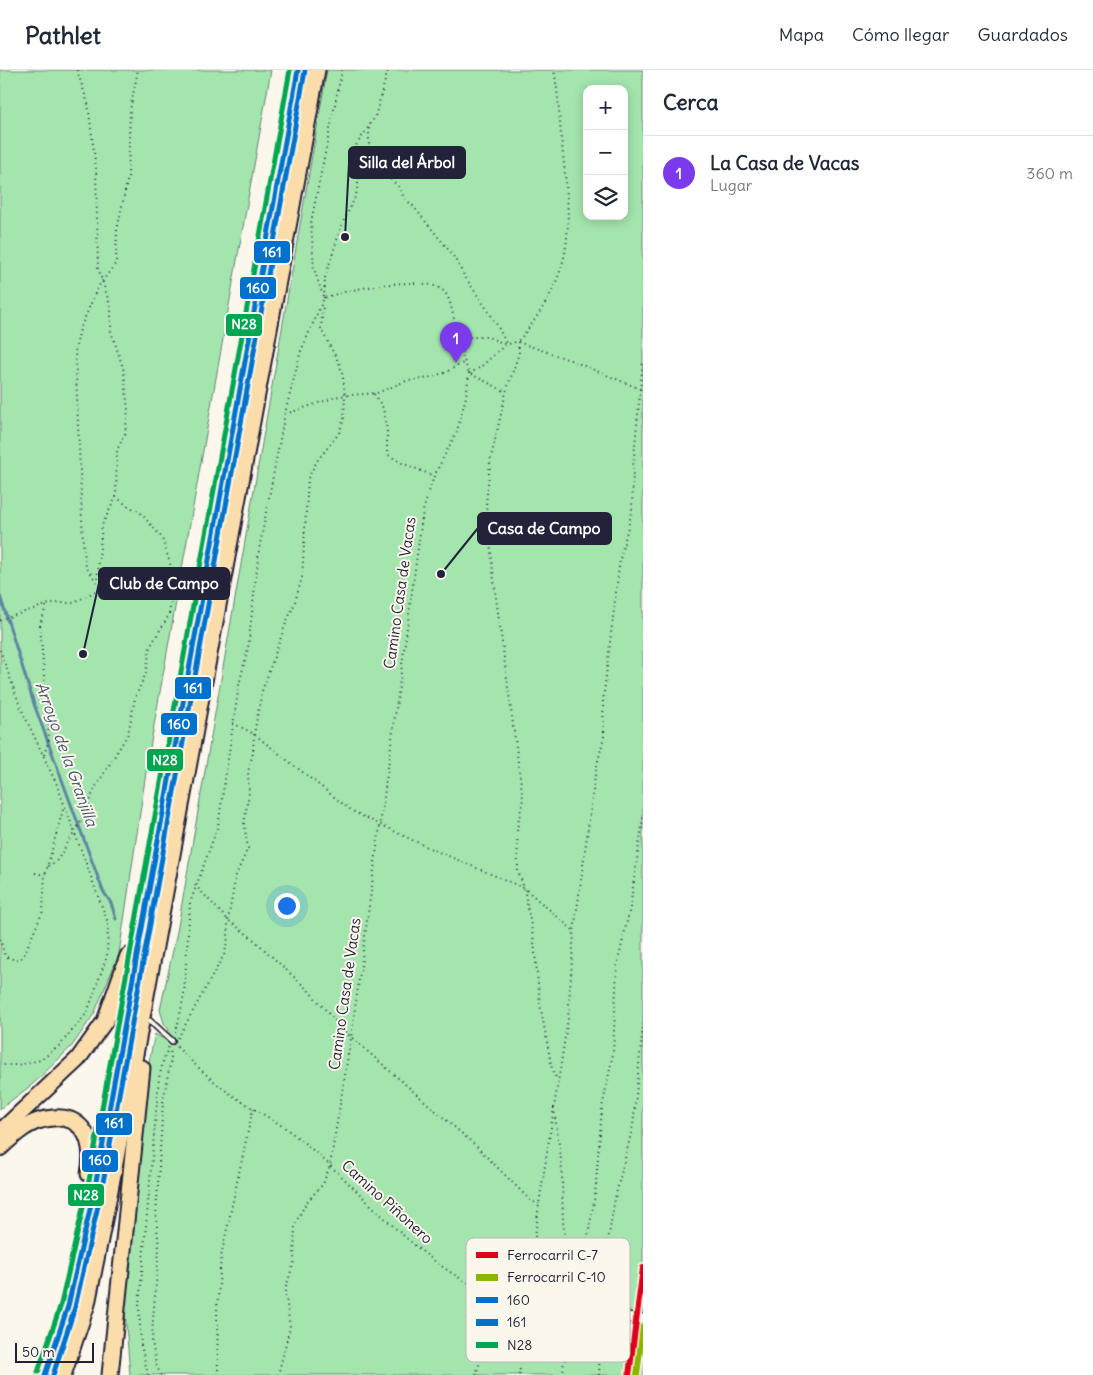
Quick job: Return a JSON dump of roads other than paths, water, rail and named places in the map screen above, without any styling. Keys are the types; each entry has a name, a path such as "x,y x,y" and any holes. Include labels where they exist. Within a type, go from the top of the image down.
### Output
{"highway":[{"path":"45,1375 59,1341 70,1305 97,1177 160,821 298,70"},
{"path":"63,1375 87,1304 158,934 317,70"},
{"path":"0,1132 78,1059 105,1021 126,967 160,821"},
{"path":"110,1375 141,1072 156,978 158,934"},
{"path":"0,1148 16,1133 36,1121 55,1118 71,1120 83,1128 90,1140 91,1165 70,1268 70,1305"}],"street":[{"path":"630,1318 643,1319"}],"lane":[{"path":"150,1021 171,1044"},
{"path":"0,1124 21,1113"}],"waterway":[{"name":"Arroyo de la Granjilla","path":"0,596 34,704 103,891 111,903 116,919"}],"rail line":[{"name":"C-7","path":"629,1375 643,1268"},
{"name":"C-10","path":"637,1375 643,1326"}],"place":[{"name":"Silla del Árbol","path":"345,237"},
{"name":"La Casa de Vacas","path":"456,363"},
{"name":"Casa de Campo","path":"441,574"},
{"name":"Club de Campo","path":"83,654"}]}
